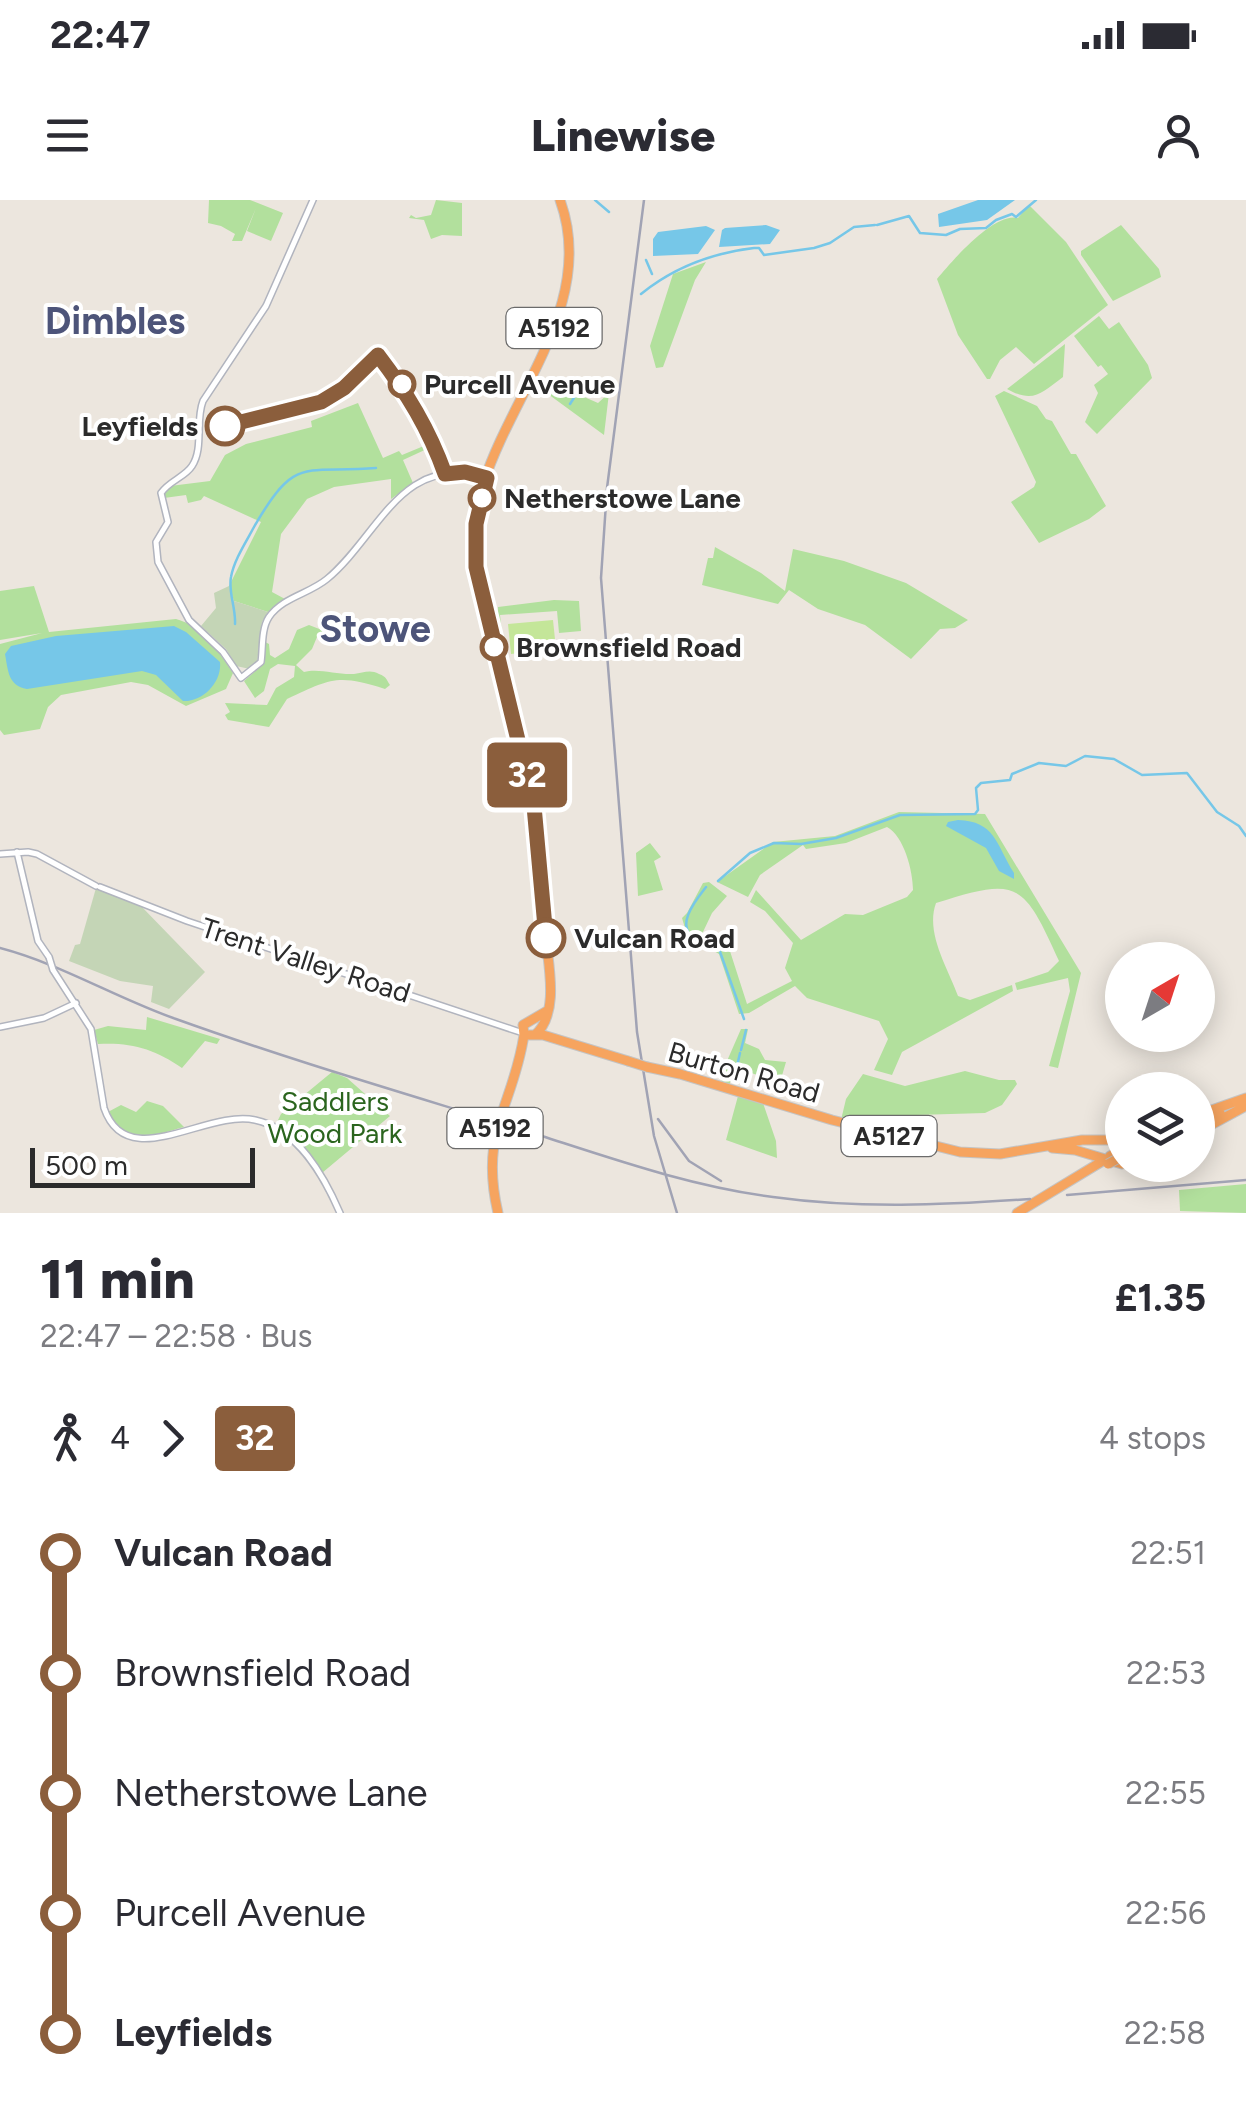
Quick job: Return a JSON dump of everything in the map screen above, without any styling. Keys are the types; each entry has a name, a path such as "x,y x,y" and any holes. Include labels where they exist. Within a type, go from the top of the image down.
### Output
{"highway":[{"name":"A5192","path":"498,1213 491,1164 494,1131 522,1047 530,1029 547,1011 549,964 534,806 476,567 476,524 487,478 566,294 570,242 560,200"},
{"name":"Burton Road","path":"530,1029 551,1039 832,1120 960,1152 1000,1154 1050,1146"},
{"path":"1215,1112 1246,1102"},
{"path":"1215,1121 1246,1102"},
{"name":"A5127","path":"1050,1146 1105,1140"},
{"name":"A5127","path":"1050,1146 1105,1156"},
{"path":"1050,1146 1076,1146"},
{"path":"1017,1213 1105,1164"},
{"path":"1026,1213 1105,1164"}],"street":[{"path":"313,200 266,306 202,402 193,465 162,490 168,522 155,552 189,620 223,652 241,678 260,662 266,623 274,611 331,576 396,499 420,483 445,474 465,472 487,478"},
{"path":"0,854 16,852 38,941 91,1029 104,1108 114,1128 144,1140 226,1120 245,1118 263,1122 284,1132 300,1147 320,1174 340,1213"},
{"name":"Trent Valley Road","path":"16,852 44,857 98,886 274,951 530,1029"},
{"path":"0,1026 46,1017 76,1004"}],"green space":[{"path":"209,200 250,200 283,213 271,241 247,231 256,208 242,241 232,241 235,234 208,223"},
{"path":"436,200 462,203 462,236 431,239 424,220 409,218 431,215"},
{"path":"1029,205 1066,242 1108,305 1034,364 1016,347 1000,360 987,379 958,335 937,279 986,230 997,222 1018,218"},
{"path":"1121,225 1159,269 1161,277 1113,301 1081,251"},
{"path":"706,262 695,280 663,367 656,368 650,346 673,274"},
{"path":"1099,316 1109,329 1119,322 1148,365 1152,378 1097,434 1085,422 1098,393 1094,385 1108,374 1074,336"},
{"path":"1065,344 1063,377 1031,396 1007,389"},
{"path":"536,376 598,403 609,393 604,435 533,383"},
{"path":"1004,391 1037,406 1052,421 1106,506 1089,519 1039,543 1011,502 1036,482 995,396"},
{"path":"358,403 383,458 431,443 429,448 403,460 413,483 391,499 391,479 334,487 307,499 281,534 272,592 285,599 268,612 234,601 229,586 261,522 204,496 188,503 186,495 164,498 164,492 170,486 210,481 225,455 246,444 312,427 311,421"},
{"path":"715,547 785,591 793,549 844,561 906,583 968,620 955,628 940,629 911,659 865,625 818,609 789,590 778,604 702,585 708,558 713,558"},
{"path":"34,586 49,632 176,619 185,622 209,641 233,673 226,689 186,706 148,685 131,682 61,695 48,707 40,729 4,735 0,730 0,644 42,633 0,640 0,591"},
{"path":"229,586 234,601 268,612 262,622 257,663 250,669 236,666 226,649 201,626 216,608 214,593"},
{"path":"579,601 581,631 559,633 557,611 500,615 505,659 502,662 496,635 498,607"},
{"path":"553,620 556,649 511,654 508,624"},
{"path":"309,625 329,636 317,637 312,649 296,665 304,672 373,672 384,676 390,685 385,689 355,681 333,681 287,699 269,727 228,720 225,715 230,712 225,703 267,705 276,688 294,677 295,666 278,664 270,669 264,691 255,698 244,681 259,668 265,642 275,658 289,649 297,630"},
{"path":"899,812 985,814 1081,973 1058,1068 1049,1066 1070,991 1068,978 1017,990 1015,983 1048,972 1059,961 1036,915 1015,892 985,890 936,903 935,938 958,996 970,1000 1012,985 1013,991 902,1052 892,1075 874,1070 888,1039 879,1021 807,998 795,986 749,1013 739,1014 719,954 687,935 682,918 703,883 709,882 727,896 712,913 702,934 729,948 747,1004 792,981 785,968 793,943 765,911 750,902 756,890 801,940 845,914 863,915 907,897 913,890 911,873 898,838 887,827 846,843 806,849 803,845 760,875 748,897 717,882 773,842 835,836"},
{"path":"650,843 661,857 654,861 663,890 638,896 636,853"},
{"path":"96,888 141,906 205,972 169,1009 151,1002 153,986 120,981 69,961 75,945 80,944"},
{"path":"147,1017 220,1039 217,1044 205,1041 182,1068 142,1048 98,1044 94,1030 108,1026 146,1030"},
{"path":"741,1029 748,1029 745,1043 759,1049 765,1060 786,1062 781,1079 737,1068 728,1087 723,1085 720,1077"},
{"path":"965,1071 1015,1080 1017,1084 1002,1105 985,1113 882,1116 878,1130 841,1120 846,1099 863,1074 905,1086"},
{"name":"Saddlers Wood Park","path":"332,1072 347,1078 390,1116 322,1173 302,1146 276,1124 281,1114"},
{"path":"738,1096 763,1103 776,1141 777,1158 726,1140"},
{"path":"147,1101 163,1106 184,1127 142,1136 124,1130 108,1112 121,1105 136,1112"},
{"path":"1246,1184 1246,1213 1180,1211 1179,1190"}],"water":[{"path":"978,200 1015,200 987,220 939,227 938,214"},
{"path":"766,225 780,230 770,244 719,247 725,228"},
{"path":"706,226 715,230 698,254 653,256 653,239 658,232"},
{"path":"174,626 220,662 218,677 198,698 183,701 156,675 142,671 27,689 16,685 8,671 5,654 11,646 56,636"},
{"path":"958,820 980,825 993,836 1014,879 999,871 986,848 946,826"}],"waterway":[{"path":"595,200 609,212"},
{"path":"877,225 909,216 920,233 946,235 960,229 986,228 1012,214 1016,217 1036,200"},
{"path":"641,294 680,269 708,258 754,248 764,255 814,248 830,243 854,227 875,225"},
{"path":"646,260 652,274"},
{"path":"570,404 577,393"},
{"path":"235,624 230,588 233,571 254,527 281,488 303,472 376,468"},
{"path":"718,881 750,853 774,843 801,844 836,838 900,815 975,814 976,788 981,783 1010,780 1012,774 1039,763 1066,766 1085,756 1114,759 1142,775 1187,773 1217,812 1239,826 1246,836"},
{"path":"706,887 689,913 686,927 697,941 719,949 744,1019"},
{"path":"741,1050 746,1030"},
{"path":"737,1066 740,1053"}],"railway":[{"path":"644,200 607,488 601,578 637,1032 654,1136 677,1213"},
{"path":"0,948 45,963 154,1011 262,1049 709,1186 837,1203 934,1204 1030,1199"},
{"path":"658,1119 689,1161 721,1181"},
{"path":"1067,1195 1246,1180"}],"bus line":[{"name":"32","path":"225,426 321,402 344,388 378,355 409,396 432,437 445,474 465,472 487,478 476,524 474,554 534,806 546,938"}],"place":[{"name":"Purcell Avenue","path":"402,384"},
{"name":"Leyfields","path":"225,426"},
{"name":"Netherstowe Lane","path":"482,498"},
{"name":"Brownsfield Road","path":"494,647"},
{"name":"Vulcan Road","path":"546,938"}],"district":[{"name":"Dimbles","path":"115,321"},
{"name":"Stowe","path":"375,629"}]}
